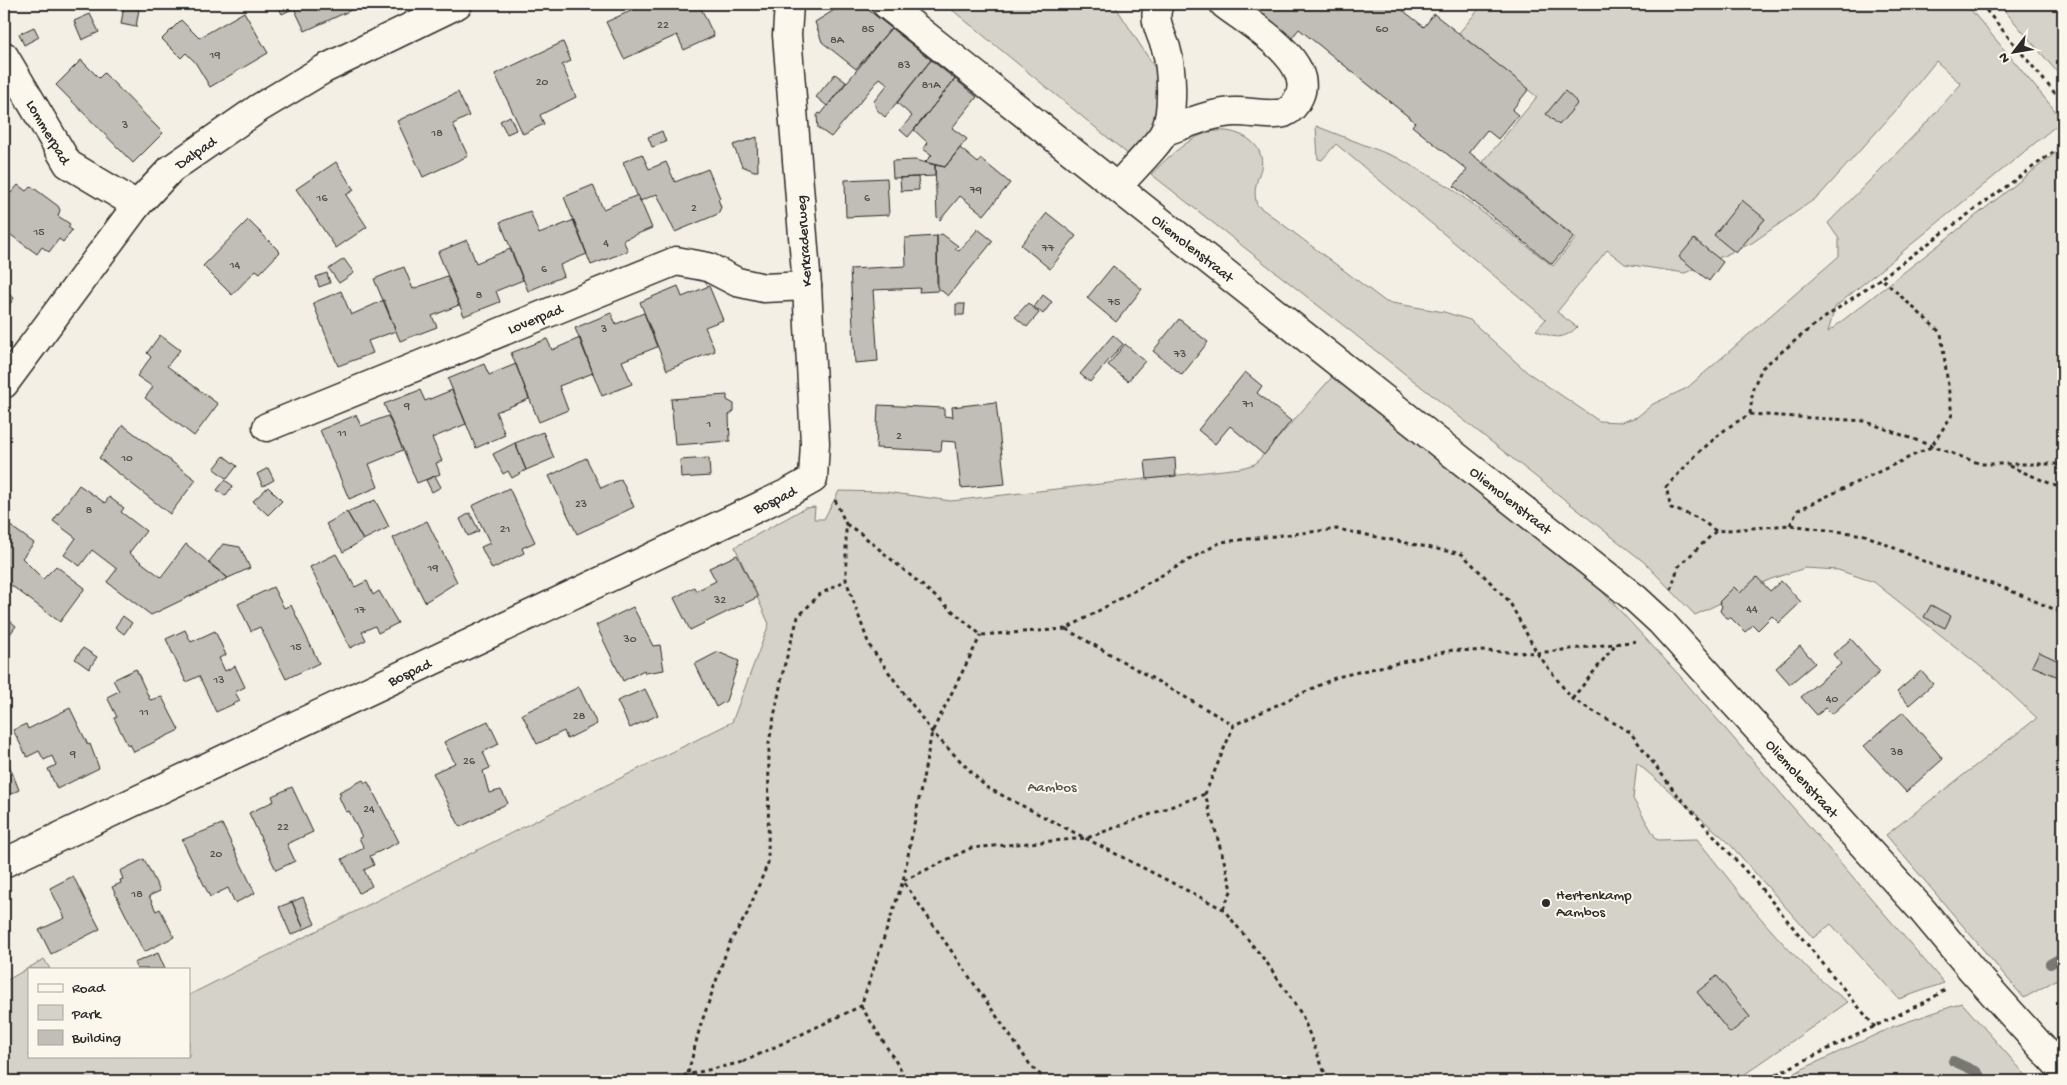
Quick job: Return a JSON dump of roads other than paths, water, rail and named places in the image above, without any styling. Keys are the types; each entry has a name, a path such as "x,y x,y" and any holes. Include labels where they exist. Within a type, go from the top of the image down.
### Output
{"street":[{"name":"Dalpad","path":"4,384 137,205 171,169 259,108 324,69 458,4"},
{"name":"Kerkraderweg","path":"789,4 787,35 807,286 814,443 813,479"},
{"name":"Oliemolenstraat","path":"886,4 1621,587 1661,622 1922,910 1972,971 2063,1071"},
{"path":"1117,187 1165,131 1170,104 1171,74 1169,60 1156,20 1159,4"},
{"path":"1165,131 1221,113 1277,114 1286,112 1295,105 1300,97 1303,86 1302,77 1292,59 1224,4"},
{"name":"Lommerpad","path":"4,56 68,164 137,205"},
{"name":"Loverpad","path":"266,427 676,261 708,267 737,282 764,288 807,286"},
{"name":"Bospad","path":"4,863 788,493 813,479"}],"waterway":[{"path":"2050,964 2063,957"},
{"path":"1953,1061 1977,1072 1984,1081"}],"place":[{"name":"Hertenkamp Aambos","path":"1546,903"}],"park label":[{"name":"Aambos","path":"1052,786"}]}
